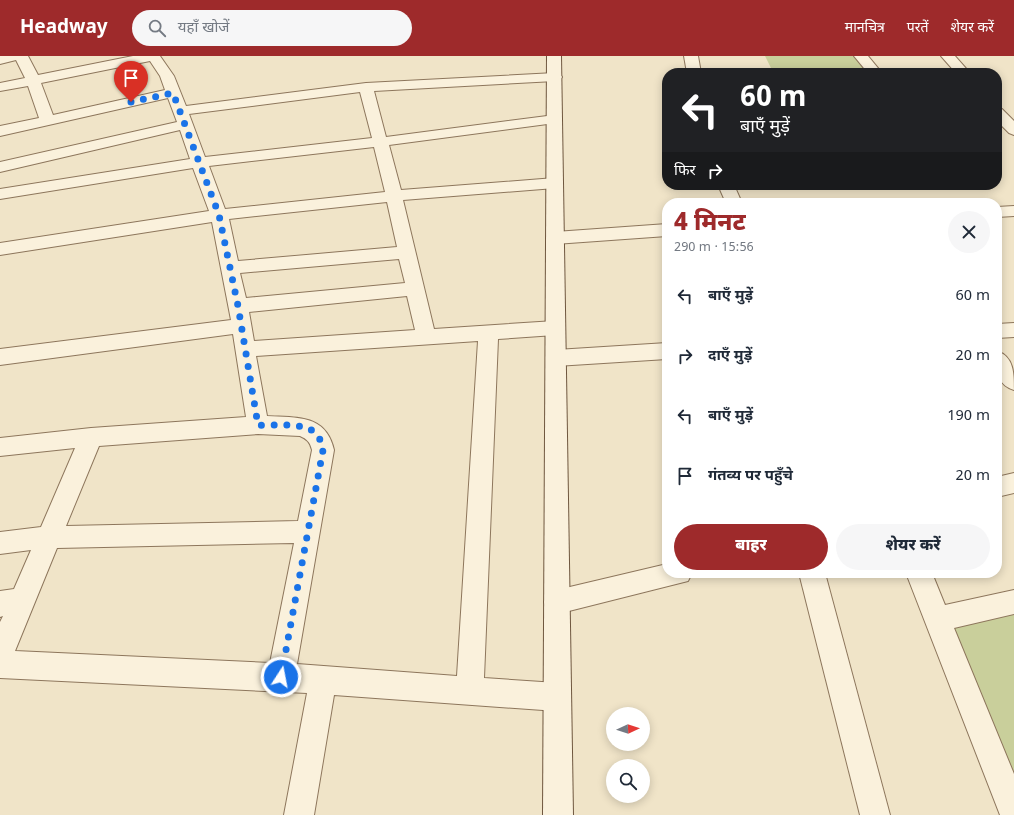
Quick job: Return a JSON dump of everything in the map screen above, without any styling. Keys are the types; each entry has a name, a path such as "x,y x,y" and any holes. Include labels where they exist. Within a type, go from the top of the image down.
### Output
{"street":[{"path":"0,60 17,56"},
{"path":"21,56 33,79 47,120"},
{"path":"0,87 33,79 153,56 167,76 219,215 238,306 258,425"},
{"path":"691,56 693,68"},
{"path":"861,56 871,68"},
{"path":"948,56 959,68"},
{"path":"0,167 183,118 366,87 555,66 558,815"},
{"path":"366,87 394,196 426,336"},
{"path":"0,131 173,93"},
{"path":"0,194 199,162 380,142 555,119"},
{"path":"1002,119 1014,130"},
{"path":"0,249 219,215 394,196 555,183"},
{"path":"1002,211 1014,210"},
{"path":"555,238 662,230"},
{"path":"230,268 407,252"},
{"path":"238,306 415,289"},
{"path":"0,357 241,326"},
{"path":"245,349 555,328"},
{"path":"470,691 488,333"},
{"path":"556,358 662,351"},
{"path":"1002,366 1014,382"},
{"path":"0,447 91,437 258,425 302,427 314,432 321,441 323,450 281,677"},
{"path":"0,654 11,602 49,537 91,437"},
{"path":"1002,486 1014,484"},
{"path":"0,543 49,537 308,532"},
{"path":"557,602 662,577"},
{"path":"813,578 875,815"},
{"path":"921,578 1014,811"},
{"path":"938,618 1014,602"},
{"path":"0,664 281,677 557,697"},
{"path":"298,815 323,680"}],"green space":[{"path":"765,56 857,56 865,68 771,68"},
{"path":"1014,602 1014,811 938,619"}],"route":[{"path":"131,102 173,93 181,111 219,215 238,306 258,425 302,427 314,432 321,441 323,450 281,677"}]}
